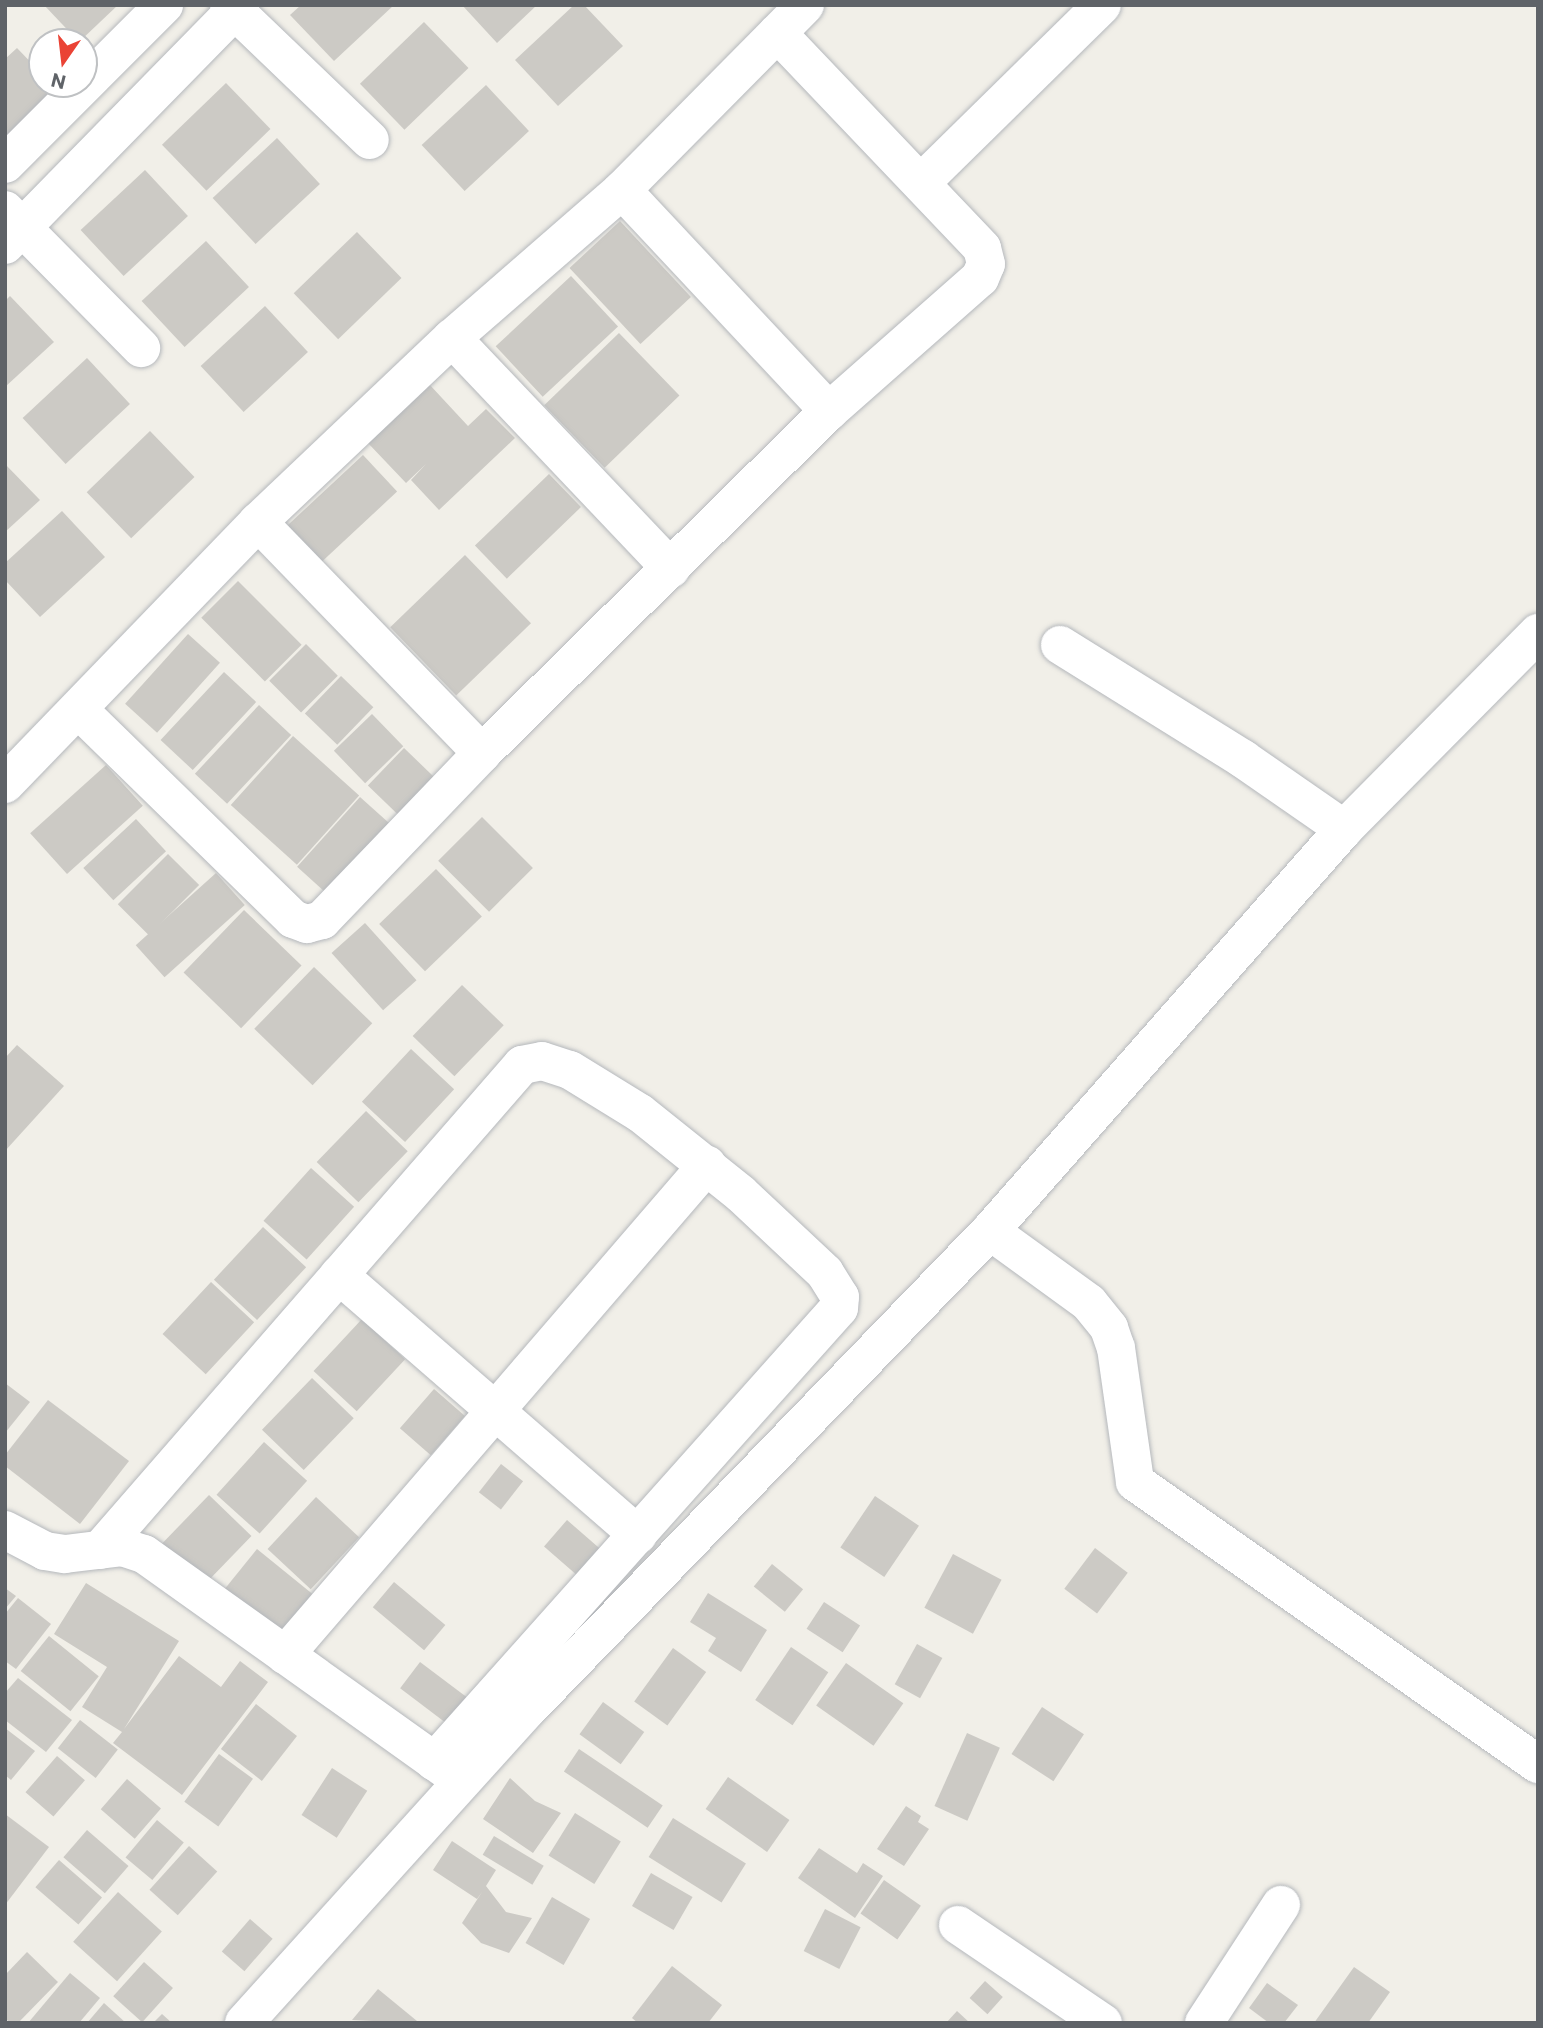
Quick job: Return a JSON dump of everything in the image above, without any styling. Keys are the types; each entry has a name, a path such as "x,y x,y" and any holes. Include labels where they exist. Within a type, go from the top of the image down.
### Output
{"street":[{"path":"56,193 11,158 164,5"},
{"path":"5,784 258,522 452,338 622,190 805,5"},
{"path":"922,182 1102,5"},
{"path":"141,348 11,227 56,193 235,7 370,140"},
{"path":"79,710 293,919 307,924 322,920 482,752 830,411 980,278 986,264 982,248 922,182 777,33"},
{"path":"622,190 830,411"},
{"path":"452,338 671,569"},
{"path":"258,522 482,752"},
{"path":"448,1771 989,1230 1344,829 1538,633"},
{"path":"1060,645 1243,759 1344,829"},
{"path":"100,1550 522,1065 542,1061 570,1070 640,1112 707,1165 825,1273 840,1297 839,1307 638,1535 244,2023"},
{"path":"285,1655 707,1165"},
{"path":"989,1230 1089,1303 1109,1328 1116,1348 1135,1482 1538,1764"},
{"path":"339,1275 638,1535"},
{"path":"5,1530 45,1551 122,1548 144,1554 448,1771"},
{"path":"1204,2023 1281,1905"},
{"path":"958,1925 1102,2023"}],"building":[{"path":"44,5 118,5 94,28 66,28"},
{"path":"301,5 394,5 334,61 290,15"},
{"path":"462,5 537,5 497,43"},
{"path":"574,5 584,5 623,46 558,106 515,60"},
{"path":"424,22 468,68 404,130 360,84"},
{"path":"17,48 28,59 28,98 57,98 5,146 5,59"},
{"path":"226,83 270,129 206,191 162,145"},
{"path":"486,85 529,131 465,191 422,145"},
{"path":"277,138 320,184 256,244 213,198"},
{"path":"145,170 188,216 124,276 81,230"},
{"path":"620,221 691,297 640,344 570,268"},
{"path":"357,232 401,278 338,339 294,293"},
{"path":"206,241 249,287 185,347 142,301"},
{"path":"571,276 618,326 543,397 496,346"},
{"path":"10,296 54,342 5,387 5,301"},
{"path":"265,306 308,352 244,412 201,366"},
{"path":"619,333 679,396 605,468 544,405"},
{"path":"87,358 130,404 66,464 23,418"},
{"path":"429,384 468,426 486,409 515,438 439,510 411,480 426,464 406,483 367,442"},
{"path":"150,431 194,477 131,538 87,492"},
{"path":"363,455 397,492 322,562 288,525"},
{"path":"5,464 40,500 5,532"},
{"path":"549,474 581,507 507,579 475,546"},
{"path":"62,511 105,557 40,617 5,580 5,563"},
{"path":"465,555 531,623 456,696 390,627"},
{"path":"238,581 302,645 265,681 201,618"},
{"path":"188,634 220,663 157,733 125,704"},
{"path":"306,644 338,676 301,713 269,681"},
{"path":"224,672 256,702 193,770 161,740"},
{"path":"341,676 373,707 337,745 305,713"},
{"path":"259,705 291,735 227,804 195,774"},
{"path":"372,714 403,746 365,783 334,751"},
{"path":"293,736 359,796 297,865 231,805"},
{"path":"404,748 436,779 400,817 368,785"},
{"path":"106,765 143,806 67,874 30,833"},
{"path":"360,797 393,827 331,897 297,867"},
{"path":"482,817 533,868 489,912 438,861"},
{"path":"136,819 166,851 113,900 83,868"},
{"path":"168,854 199,885 149,935 118,904"},
{"path":"436,869 482,916 425,971 379,924"},
{"path":"216,873 245,905 165,977 136,945"},
{"path":"244,910 302,966 241,1028 184,973"},
{"path":"365,923 417,980 383,1010 332,953"},
{"path":"314,967 372,1023 313,1085 254,1029"},
{"path":"462,985 504,1025 454,1076 413,1036"},
{"path":"17,1045 64,1086 5,1151 5,1058"},
{"path":"411,1049 454,1089 405,1142 362,1102"},
{"path":"366,1111 408,1151 358,1202 317,1162"},
{"path":"311,1168 354,1207 307,1260 263,1221"},
{"path":"263,1227 306,1267 257,1320 214,1280"},
{"path":"211,1282 254,1322 206,1374 163,1334"},
{"path":"362,1319 405,1359 357,1411 314,1371"},
{"path":"312,1378 354,1418 304,1470 262,1430"},
{"path":"5,1383 30,1402 5,1433"},
{"path":"434,1389 465,1416 431,1455 400,1428"},
{"path":"48,1400 129,1461 80,1524 5,1466 5,1455"},
{"path":"264,1442 307,1481 260,1534 216,1495"},
{"path":"501,1464 523,1481 501,1510 479,1492"},
{"path":"209,1495 251,1536 201,1588 159,1547"},
{"path":"875,1496 919,1526 884,1577 840,1547"},
{"path":"316,1497 359,1537 311,1589 268,1549"},
{"path":"567,1520 599,1548 576,1575 544,1546"},
{"path":"1095,1548 1128,1573 1097,1613 1064,1589"},
{"path":"257,1549 315,1596 283,1636 225,1589"},
{"path":"953,1554 1002,1580 973,1634 924,1608"},
{"path":"772,1564 803,1589 785,1612 754,1587"},
{"path":"394,1582 445,1625 424,1650 373,1607"},
{"path":"86,1583 179,1641 124,1729 179,1656 221,1687 240,1661 268,1682 182,1795 113,1743 122,1732 82,1707 107,1667 54,1634"},
{"path":"5,1588 16,1596 5,1609"},
{"path":"708,1593 767,1630 741,1672 708,1651 716,1638 690,1622"},
{"path":"18,1598 51,1624 16,1669 5,1661 5,1614"},
{"path":"824,1602 860,1625 843,1652 807,1629"},
{"path":"49,1636 99,1676 70,1711 21,1671"},
{"path":"917,1644 942,1658 920,1698 895,1684"},
{"path":"791,1647 828,1672 793,1725 755,1700"},
{"path":"673,1648 706,1672 667,1725 634,1701"},
{"path":"420,1662 470,1699 450,1726 400,1688"},
{"path":"846,1663 903,1703 874,1746 816,1706"},
{"path":"18,1678 72,1720 46,1752 5,1720 5,1693"},
{"path":"603,1702 644,1732 621,1764 579,1734"},
{"path":"256,1704 297,1736 262,1781 221,1749"},
{"path":"1042,1707 1084,1734 1053,1781 1012,1754"},
{"path":"80,1720 118,1750 96,1778 58,1748"},
{"path":"5,1728 35,1751 11,1780 5,1775"},
{"path":"967,1733 1000,1748 967,1821 934,1806"},
{"path":"579,1749 663,1805 648,1828 564,1771"},
{"path":"219,1754 253,1779 218,1826 184,1802"},
{"path":"57,1756 85,1780 53,1817 26,1792"},
{"path":"332,1768 367,1791 337,1838 302,1815"},
{"path":"728,1777 789,1820 767,1852 706,1809"},
{"path":"510,1778 535,1801 561,1813 533,1853 483,1819"},
{"path":"127,1779 161,1809 135,1839 101,1809"},
{"path":"906,1806 921,1816 918,1822 929,1829 904,1866 877,1849"},
{"path":"575,1813 621,1842 594,1884 549,1855"},
{"path":"5,1814 49,1847 5,1905"},
{"path":"673,1818 746,1864 722,1903 649,1857"},
{"path":"157,1820 184,1842 152,1880 126,1858"},
{"path":"87,1830 129,1866 105,1893 63,1857"},
{"path":"494,1836 544,1866 532,1885 483,1855"},
{"path":"452,1841 496,1870 486,1886 506,1912 532,1918 509,1953 481,1943 462,1923 482,1892 477,1899 433,1870"},
{"path":"189,1846 217,1871 178,1915 150,1890"},
{"path":"819,1848 857,1873 863,1863 883,1876 855,1918 798,1878"},
{"path":"59,1860 102,1897 78,1925 35,1887"},
{"path":"651,1873 693,1897 674,1930 632,1906"},
{"path":"884,1880 921,1906 897,1939 860,1914"},
{"path":"118,1892 162,1931 117,1981 73,1942"},
{"path":"552,1897 590,1919 564,1965 526,1943"},
{"path":"825,1909 861,1927 839,1969 804,1951"},
{"path":"250,1919 273,1939 244,1971 222,1951"},
{"path":"27,1952 58,1982 18,2023 10,2023 5,2018 5,1975"},
{"path":"144,1962 173,1988 142,2022 113,1996"},
{"path":"672,1966 722,2005 708,2023 638,2023 632,2018"},
{"path":"1354,1967 1390,1992 1368,2023 1314,2023"},
{"path":"70,1973 100,1998 79,2023 28,2023"},
{"path":"985,1981 1003,1997 987,2014 970,1998"},
{"path":"1267,1983 1298,2005 1284,2023 1269,2023 1249,2008"},
{"path":"378,1989 417,2021 352,2020"},
{"path":"104,2003 126,2023 87,2023"},
{"path":"957,2011 970,2023 946,2023"},
{"path":"162,2014 172,2023 153,2023"}]}
